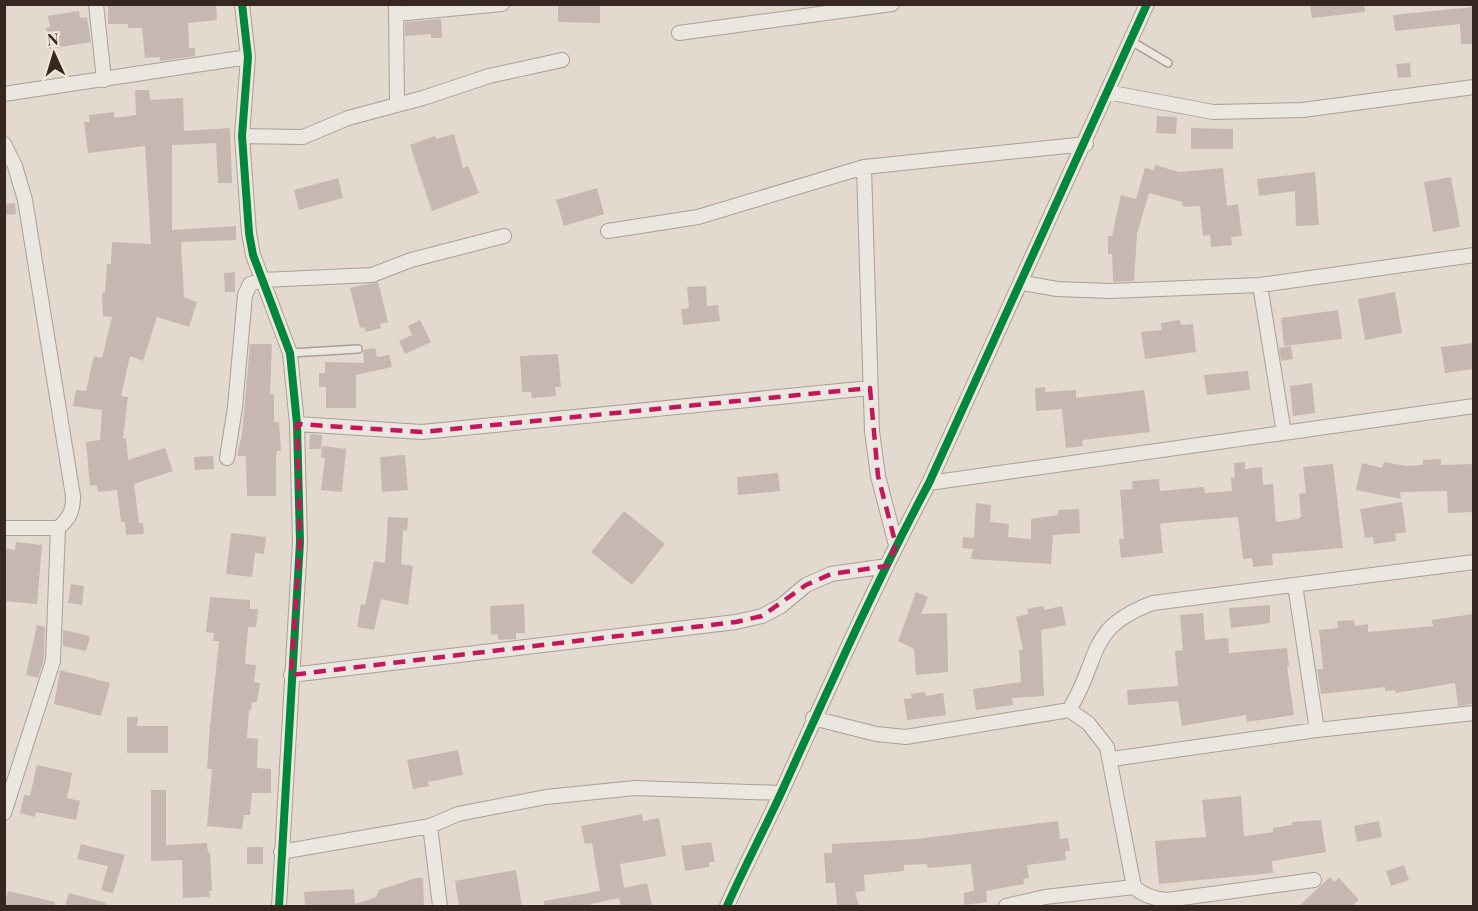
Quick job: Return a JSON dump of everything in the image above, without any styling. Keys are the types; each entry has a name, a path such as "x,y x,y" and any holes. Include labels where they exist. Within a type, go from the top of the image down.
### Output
{"street":[{"path":"96,4 104,80"},
{"path":"242,4 248,57 242,136 249,233 262,280 290,353 297,424 300,542 279,906"},
{"path":"397,104 396,9 502,4"},
{"path":"679,33 892,4"},
{"path":"727,906 781,793 813,718 896,545 930,483 1086,144 1147,4"},
{"path":"4,94 248,57"},
{"path":"242,136 303,137 348,118 489,76 562,60"},
{"path":"1107,92 1213,112 1303,110 1473,87"},
{"path":"4,144 15,166 25,200 73,496 73,509 68,520 58,528 4,528"},
{"path":"608,231 698,217 864,167 1086,144"},
{"path":"864,167 872,431 878,476 896,545"},
{"path":"227,458 235,407 245,295 250,284 262,280 372,275 428,255 504,236"},
{"path":"1023,283 1057,289 1110,291 1260,285 1473,255"},
{"path":"1260,285 1284,433"},
{"path":"297,424 422,432 870,388"},
{"path":"930,483 1473,406"},
{"path":"4,813 52,661 58,528"},
{"path":"1070,710 1084,686 1100,638 1112,624 1131,611 1153,603 1473,562"},
{"path":"291,675 736,622 762,616 781,606 806,585 831,574 887,566"},
{"path":"1295,585 1317,730"},
{"path":"813,718 876,734 906,737 1070,710 1088,723 1102,739 1112,759 1134,887"},
{"path":"1112,759 1317,730 1473,713"},
{"path":"281,852 430,826 458,813 546,797 635,788 781,793"},
{"path":"430,826 440,906"},
{"path":"1006,906 1045,897 1134,887 1154,900 1167,900 1314,880"}],"lane":[{"path":"1131,41 1168,63"},
{"path":"290,353 358,349"}],"highlighted area":[{"path":"870,388 878,476 896,545 887,566 831,574 806,585 762,616 736,622 291,675 300,542 297,424 422,432"}],"building":[{"path":"108,4 216,4 217,20 188,23 189,48 195,48 195,56 160,61 160,57 145,58 142,28 128,28 128,24 108,24"},
{"path":"1310,4 1364,4 1365,12 1312,18"},
{"path":"558,5 600,5 600,23 558,22"},
{"path":"1473,7 1473,44 1461,44 1460,24 1395,31 1393,15"},
{"path":"79,11 80,18 87,17 91,42 49,49 46,28 50,27 48,16"},
{"path":"441,19 442,38 431,38 431,34 405,36 405,22"},
{"path":"1410,63 1411,77 1398,78 1396,64"},
{"path":"135,90 149,90 150,100 183,98 184,131 230,128 232,183 218,183 216,143 172,145 172,230 236,226 236,240 181,242 184,297 197,302 189,327 157,317 143,361 130,356 121,396 128,397 123,439 126,438 128,460 165,448 173,471 134,484 139,523 143,523 144,534 126,535 125,522 121,522 117,490 98,492 97,485 90,486 86,442 100,440 102,410 73,406 76,390 86,391 94,356 102,358 112,317 103,316 102,293 105,292 107,264 111,264 112,242 151,244 145,146 88,153 84,122 90,122 89,115 114,112 114,118 136,115"},
{"path":"1157,116 1177,117 1176,134 1156,133"},
{"path":"1191,128 1233,129 1233,149 1191,149"},
{"path":"454,134 463,168 468,166 479,193 432,211 410,145 435,136 436,139"},
{"path":"1155,165 1179,172 1223,168 1227,206 1238,204 1242,236 1231,237 1232,245 1211,247 1210,235 1203,236 1200,206 1183,207 1182,202 1149,193 1137,233 1134,281 1113,282 1112,254 1108,254 1108,236 1112,236 1121,195 1136,199 1145,168 1154,170"},
{"path":"1315,172 1319,225 1296,226 1295,191 1259,196 1257,179"},
{"path":"1451,177 1460,227 1433,232 1424,182"},
{"path":"338,178 343,198 299,210 294,190"},
{"path":"597,188 604,214 564,226 556,200"},
{"path":"15,203 16,214 4,215 4,204"},
{"path":"235,272 235,292 225,292 224,273"},
{"path":"378,282 388,322 380,324 381,328 366,332 364,327 360,328 350,288"},
{"path":"706,286 707,306 718,305 720,321 683,325 681,309 689,308 687,287"},
{"path":"1395,292 1402,333 1365,340 1358,299"},
{"path":"1338,310 1342,339 1284,346 1281,318"},
{"path":"420,320 431,342 405,354 399,341 412,335 408,326"},
{"path":"1180,320 1181,325 1193,324 1196,352 1145,359 1141,332 1162,330 1161,323"},
{"path":"1473,343 1473,369 1445,373 1441,347"},
{"path":"250,344 272,344 270,394 274,394 274,422 279,422 281,451 277,451 276,459 276,496 247,496 246,456 237,456 242,434"},
{"path":"1291,346 1293,359 1281,361 1279,348"},
{"path":"375,348 377,357 389,355 392,367 356,375 356,408 326,408 326,387 319,387 319,373 325,373 325,362 364,363 363,350"},
{"path":"558,354 561,387 555,387 556,396 532,398 531,392 522,392 520,356"},
{"path":"1248,371 1250,390 1207,395 1204,375"},
{"path":"1312,383 1315,413 1293,416 1290,386"},
{"path":"1045,387 1045,392 1076,390 1076,398 1144,390 1150,432 1082,440 1083,446 1066,448 1062,409 1036,411 1035,388"},
{"path":"310,434 322,435 321,449 309,449"},
{"path":"322,446 346,449 342,492 321,490 325,458 321,457"},
{"path":"405,455 408,490 382,492 380,457"},
{"path":"213,456 214,469 195,470 194,457"},
{"path":"1441,459 1441,465 1473,464 1473,512 1448,513 1447,491 1400,492 1401,499 1356,490 1362,463 1382,468 1384,462 1406,466 1423,465 1423,460"},
{"path":"1245,462 1245,469 1262,467 1263,485 1273,484 1276,522 1298,519 1301,516 1299,494 1306,493 1303,467 1333,464 1343,548 1272,554 1273,565 1253,567 1252,558 1243,559 1238,517 1163,523 1160,525 1163,553 1121,558 1119,539 1124,539 1120,490 1133,489 1132,481 1159,479 1160,491 1204,487 1205,493 1232,491 1231,478 1235,477 1234,463"},
{"path":"778,473 780,491 738,495 737,477"},
{"path":"1402,502 1406,532 1395,534 1396,541 1374,544 1373,537 1365,538 1360,509"},
{"path":"976,503 991,505 990,522 1009,524 1008,537 1031,539 1031,519 1058,515 1058,510 1079,509 1080,533 1053,535 1051,564 971,559 973,549 962,548 963,537 974,538"},
{"path":"624,511 665,544 632,585 591,552"},
{"path":"388,517 408,518 407,531 403,530 401,564 413,566 408,605 381,599 374,630 357,627 361,604 365,605 374,561 385,563"},
{"path":"231,533 266,537 264,554 255,553 252,577 226,574"},
{"path":"16,542 42,545 37,604 4,601 4,548 15,550"},
{"path":"71,584 84,586 82,605 68,603"},
{"path":"916,592 928,597 921,614 947,613 948,672 916,675 914,649 898,641"},
{"path":"210,597 250,600 250,609 258,609 256,627 248,627 245,664 256,665 254,682 260,683 257,702 252,702 251,711 249,710 247,738 258,739 257,768 271,769 271,793 252,793 250,815 244,815 242,829 207,826 212,769 207,769 219,641 213,641 214,633 206,632"},
{"path":"524,604 525,633 516,633 516,639 498,640 498,634 491,635 490,606"},
{"path":"1270,605 1270,623 1231,628 1229,608"},
{"path":"1043,606 1044,610 1062,606 1066,625 1041,630 1044,696 1012,698 1013,705 976,710 973,689 1021,682 1019,650 1023,650 1016,617 1028,614 1027,609"},
{"path":"1203,613 1205,640 1228,638 1229,653 1287,648 1289,666 1287,666 1294,715 1247,722 1246,715 1182,726 1178,701 1128,705 1127,690 1178,686 1175,651 1183,650 1180,615"},
{"path":"1473,614 1473,704 1458,706 1455,683 1396,693 1395,690 1385,691 1385,687 1321,694 1317,669 1323,669 1319,630 1338,628 1337,621 1354,620 1355,626 1368,624 1368,632 1433,626 1432,620"},
{"path":"37,625 45,627 44,659 38,678 26,675"},
{"path":"63,630 90,636 86,651 63,646"},
{"path":"60,670 110,683 101,716 54,704"},
{"path":"925,692 926,696 943,693 946,715 907,720 904,699 912,698 911,694"},
{"path":"127,717 138,717 137,726 168,726 168,753 127,753"},
{"path":"458,750 463,775 428,782 429,786 413,789 407,760"},
{"path":"37,765 72,773 67,798 80,801 76,820 36,812 35,817 20,813 24,795 30,796"},
{"path":"151,790 166,790 166,845 207,843 208,853 210,852 212,891 209,891 210,897 183,898 182,860 151,861"},
{"path":"1241,796 1244,836 1273,832 1273,828 1292,825 1292,822 1321,820 1326,852 1272,861 1273,873 1159,884 1155,841 1206,837 1202,800"},
{"path":"642,814 643,821 659,818 666,856 620,864 624,888 647,883 652,905 621,906 619,898 591,904 591,906 544,906 544,901 600,891 592,843 585,844 581,826"},
{"path":"1058,821 1060,839 1068,838 1070,851 1065,851 1066,860 1027,865 1029,878 1023,879 1024,884 986,891 987,902 964,905 964,893 974,891 971,864 928,868 927,864 904,865 904,871 864,875 865,891 855,892 859,906 837,906 835,883 826,883 824,853 832,853 832,844 917,839"},
{"path":"1379,821 1382,837 1357,842 1354,826"},
{"path":"711,842 715,862 709,862 709,867 685,871 681,846"},
{"path":"81,844 125,855 113,893 101,890 108,866 77,859"},
{"path":"247,847 263,847 263,864 247,864"},
{"path":"1404,865 1409,880 1391,886 1386,871"},
{"path":"516,870 522,906 459,906 455,881"},
{"path":"1330,877 1334,882 1339,878 1359,900 1352,906 1299,906"},
{"path":"416,878 423,878 424,906 305,906 304,892 354,889 355,904 376,897 379,890"},
{"path":"8,891 55,902 55,906 4,906"},
{"path":"69,893 106,903 106,906 65,906"}],"cycle path":[{"path":"242,4 248,57 242,136 249,233 253,255 290,353 297,424 300,542 279,906"},
{"path":"727,906 871,598 929,483 1147,4"}]}
